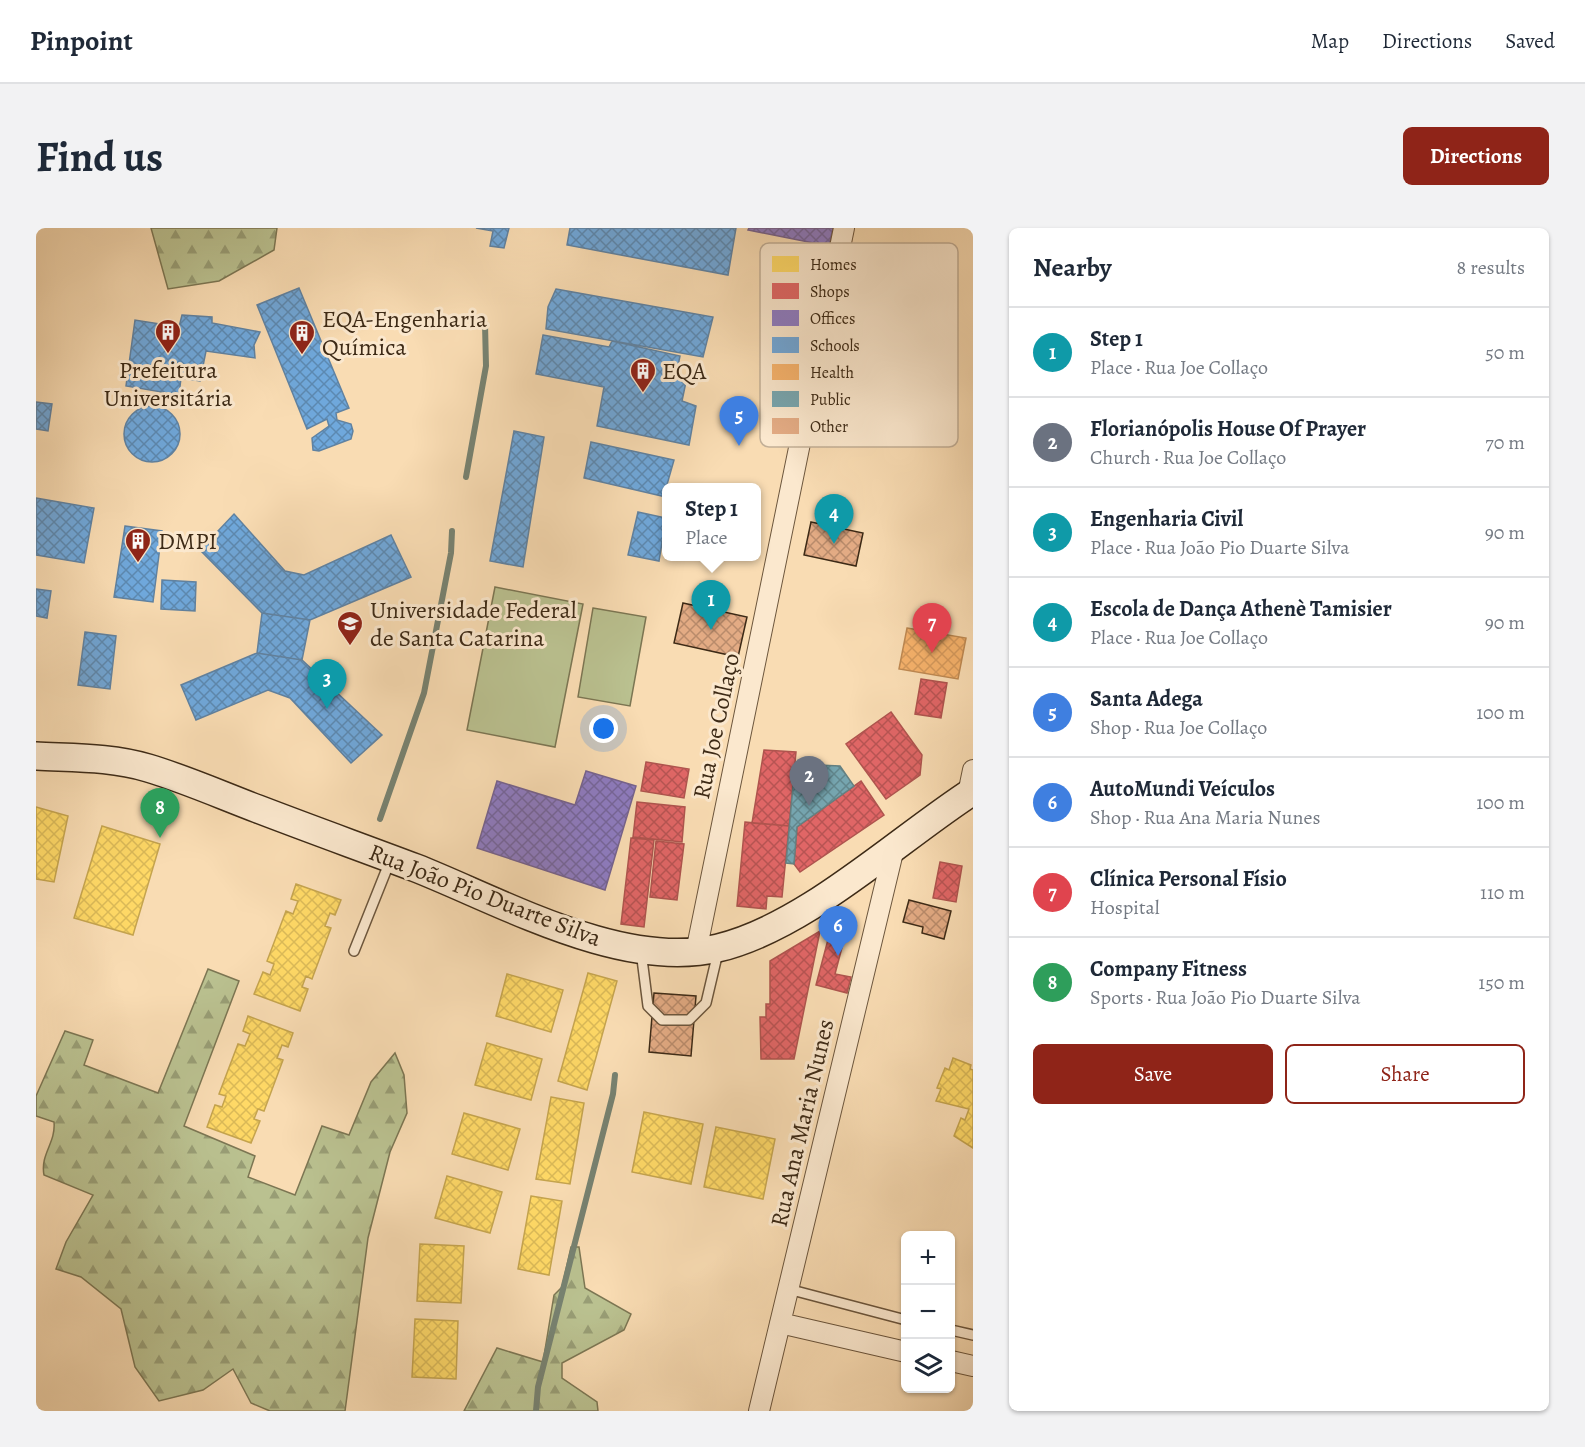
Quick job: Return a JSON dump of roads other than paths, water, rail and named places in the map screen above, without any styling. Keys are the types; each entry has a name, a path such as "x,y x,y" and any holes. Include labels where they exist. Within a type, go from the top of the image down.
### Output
{"main road":[{"name":"Rua João Pio Duarte Silva","path":"36,756 86,758 144,767 390,859 551,924 640,949 708,950 747,938 788,918 894,848 972,785"}],"street":[{"name":"Rua Joe Collaço","path":"841,243 844,228"},
{"name":"Rua Joe Collaço","path":"708,950 803,447"},
{"name":"Rua Ana Maria Nunes","path":"759,1411 894,848"},
{"path":"780,1323 901,1351"},
{"path":"955,1362 973,1366"}],"lane":[{"path":"354,951 390,859"},
{"path":"640,949 648,1006 663,1020 688,1020 706,1003 708,950"},
{"path":"788,1290 901,1319"},
{"path":"955,1331 973,1335"}],"waterway":[{"path":"466,477 486,366 485,324"},
{"path":"380,819 424,693 451,553 452,531"},
{"path":"536,1411 538,1387 613,1094 615,1075"}],"place":[{"name":"Prefeitura Universitária","path":"168,355"},
{"name":"EQA-Engenharia Química","path":"302,356"},
{"name":"EQA","path":"643,394"},
{"name":"Santa Adega","path":"739,446"},
{"name":"Escola de Dança Athenè Tamisier","path":"834,544"},
{"name":"DMPI","path":"138,564"},
{"name":"Step 1","path":"711,630"},
{"name":"Universidade Federal de Santa Catarina","path":"350,647"},
{"name":"Clínica Personal Físio","path":"932,653"},
{"name":"Engenharia Civil","path":"327,709"},
{"name":"Florianópolis House Of Prayer","path":"809,806"},
{"name":"Company Fitness","path":"160,838"},
{"name":"AutoMundi Veículos","path":"838,956"}]}
